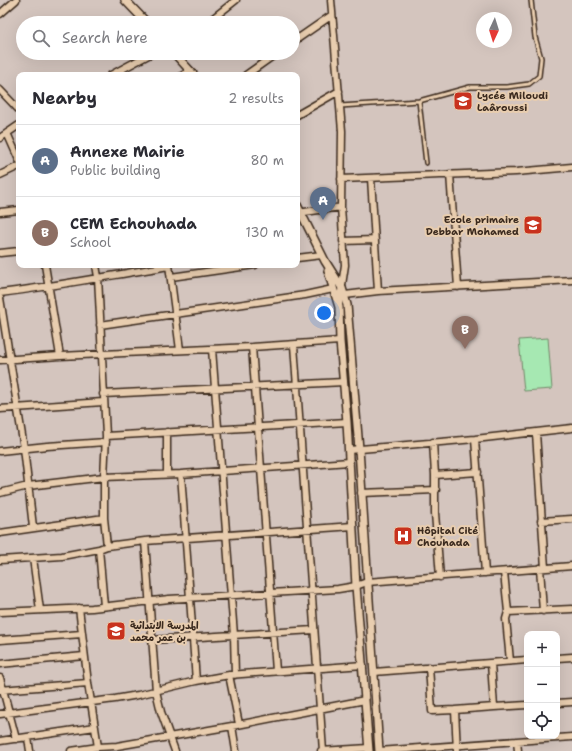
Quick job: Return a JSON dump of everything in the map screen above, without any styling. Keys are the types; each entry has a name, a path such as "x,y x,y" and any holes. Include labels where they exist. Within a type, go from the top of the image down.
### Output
{"street":[{"path":"0,14 16,0"},
{"path":"216,16 236,0"},
{"path":"294,345 322,751 369,750 356,586 350,462 340,341 339,307 345,265 341,207 342,138 331,0"},
{"path":"129,1 141,16"},
{"path":"300,37 332,14"},
{"path":"117,72 139,60"},
{"path":"180,60 191,72"},
{"path":"250,72 267,60"},
{"path":"0,90 16,107"},
{"path":"300,113 339,91"},
{"path":"0,138 16,127"},
{"path":"7,133 16,153"},
{"path":"0,175 16,167"},
{"path":"341,179 516,172 572,167"},
{"path":"450,174 458,287"},
{"path":"371,178 378,291"},
{"path":"300,210 341,207"},
{"path":"0,212 16,210"},
{"path":"300,214 342,288 347,305 359,449 379,751 457,748 517,741 572,737"},
{"path":"343,241 374,240"},
{"path":"0,253 16,251"},
{"path":"300,258 324,258"},
{"path":"324,258 339,307"},
{"path":"45,268 60,356"},
{"path":"96,268 106,439 104,518 107,546"},
{"path":"0,293 48,287 156,268"},
{"path":"169,268 180,350"},
{"path":"171,277 234,268"},
{"path":"345,295 378,291 572,280"},
{"path":"100,325 306,295 333,289"},
{"path":"0,298 24,448 33,527"},
{"path":"0,360 10,358 294,345 340,341"},
{"path":"252,347 276,671"},
{"path":"212,349 234,635 232,675 239,724"},
{"path":"103,394 344,382"},
{"path":"0,409 103,402"},
{"path":"0,451 167,432 347,422"},
{"path":"349,450 536,433 572,428"},
{"path":"167,432 167,474"},
{"path":"536,433 542,521 543,611"},
{"path":"475,439 485,573"},
{"path":"433,442 436,490 435,513 440,577"},
{"path":"0,493 28,486 104,477 181,474 350,462"},
{"path":"435,475 478,472"},
{"path":"181,474 196,681"},
{"path":"361,493 436,490"},
{"path":"0,533 33,527 104,518"},
{"path":"542,521 572,519"},
{"path":"0,560 62,556 107,546 145,541 353,526"},
{"path":"145,541 156,691 161,712 175,751"},
{"path":"99,549 104,606"},
{"path":"33,558 40,610"},
{"path":"0,612 79,608 150,601 312,590 356,586 367,582 572,566"},
{"path":"504,572 508,612 506,619 510,661"},
{"path":"79,608 90,703 98,747"},
{"path":"508,612 572,609"},
{"path":"152,640 314,630"},
{"path":"0,640 82,634"},
{"path":"0,664 84,656"},
{"path":"560,658 572,657"},
{"path":"374,672 524,660"},
{"path":"491,663 494,707"},
{"path":"0,714 90,703 138,695 196,681 232,675 363,665"},
{"path":"429,667 432,711 524,705"},
{"path":"0,678 16,739"},
{"path":"2,690 88,683"},
{"path":"71,751 98,747 118,749 170,736 232,726 365,700"},
{"path":"560,703 572,702"},
{"path":"455,710 457,748"},
{"path":"232,726 236,751"},
{"path":"0,741 95,727"},
{"path":"28,738 30,751"},
{"path":"517,741 518,751"}],"lane":[{"path":"340,106 419,101 470,87 507,87 529,84 539,76 541,58 535,37 532,0"},
{"path":"419,101 426,163"}],"green space":[{"path":"548,338 552,389 524,391 519,340"}],"place":[{"name":"Lycée Miloudi Laâroussi","path":"463,101"},
{"name":"Annexe Mairie","path":"323,220"},
{"name":"Ecole primaire Debbar Mohamed","path":"533,225"},
{"name":"CEM Echouhada","path":"465,349"},
{"name":"Hôpital Cité Chouhada","path":"403,536"},
{"name":"المدرسة الابتدائية بن عمر محمد","path":"116,631"}]}
